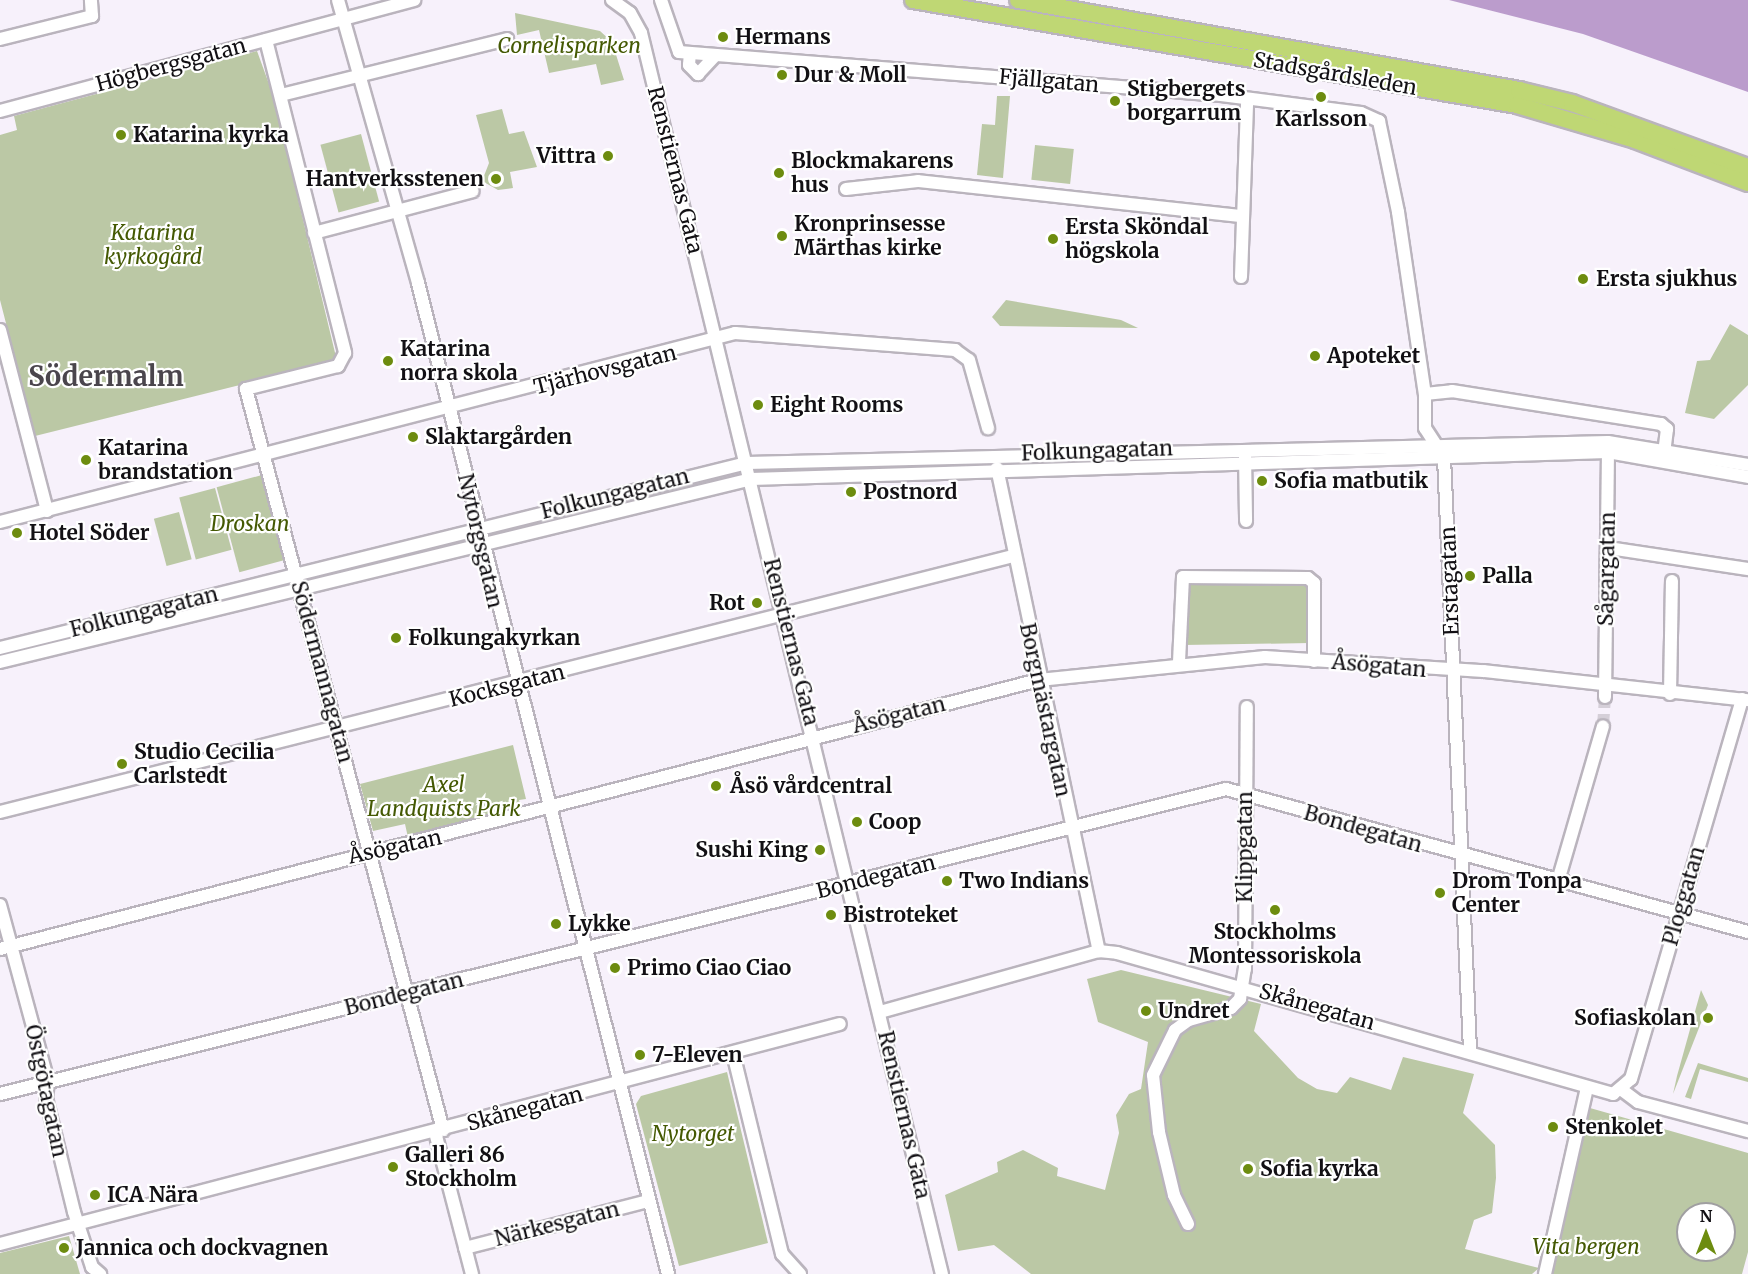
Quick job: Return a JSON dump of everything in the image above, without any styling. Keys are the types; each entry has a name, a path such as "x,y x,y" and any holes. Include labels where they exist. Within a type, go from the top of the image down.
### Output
{"main road":[{"name":"Stadsgårdsleden","path":"913,0 1517,105 1635,140 1748,183"},
{"name":"Stadsgårdsleden","path":"1018,0 1518,90 1644,127 1748,167"}],"street":[{"path":"0,39 92,16 91,0 96,0"},
{"name":"Nytorgsgatan","path":"338,0 362,75 448,409 515,684 621,1084"},
{"name":"Högbergsgatan","path":"0,111 343,17 414,0"},
{"path":"661,0 672,44 690,53 689,66 698,74 716,55"},
{"name":"Renstiernas Gata","path":"615,1 630,13 641,33 814,736 942,1274"},
{"path":"266,39 314,233 398,214 473,191"},
{"path":"280,95 507,39"},
{"name":"Fjällgatan","path":"690,53 1248,101 1361,113 1379,121 1425,394"},
{"path":"1241,277 1241,216 1246,206 1248,101"},
{"path":"846,189 918,181 1241,216"},
{"name":"Södermannagatan","path":"314,233 344,360 246,389 408,993 472,1274"},
{"path":"0,330 47,512"},
{"name":"Tjärhovsgatan","path":"0,522 718,342 735,333 955,350 969,360 988,428"},
{"path":"1444,457 1425,428 1425,394 1452,391 1661,424 1667,429 1664,453"},
{"name":"Folkungagatan","path":"0,648 298,581 481,544 751,478 996,468 1435,444 1608,447 1748,465"},
{"name":"Folkungagatan","path":"0,662 478,530 747,463 1245,454 1444,457 1608,447"},
{"name":"Sågargatan","path":"1605,693 1609,548 1608,447"},
{"name":"Folkungagatan","path":"1664,453 1748,477"},
{"path":"1245,454 1246,521"},
{"name":"Erstagatan","path":"1444,457 1470,1050"},
{"name":"Borgmästargatan","path":"996,468 1039,680 1099,951"},
{"path":"1609,548 1748,569"},
{"name":"Kocksgatan","path":"0,812 515,684 1013,556"},
{"path":"1179,662 1183,578 1308,578 1314,583 1314,661"},
{"path":"1670,694 1672,581"},
{"name":"Åsögatan","path":"6,947 337,859 372,855 550,810 814,736 1039,680 1179,662 1247,657 1583,680 1605,693 1670,694 1745,700"},
{"name":"Ploggatan","path":"1622,1090 1631,1079 1679,913 1745,700"},
{"name":"Klippgatan","path":"1242,986 1247,707"},
{"path":"1558,881 1603,726"},
{"name":"Bondegatan","path":"0,1094 848,884 1215,790 1245,794 1460,855 1748,932"},
{"name":"Östgötagatan","path":"0,905 6,947 48,1082 46,1098 82,1227 98,1274"},
{"name":"Skånegatan","path":"880,1012 1099,951 1242,986 1470,1050 1587,1088 1622,1090 1638,1102 1748,1131"},
{"path":"1188,1224 1174,1195 1159,1132 1155,1064 1175,1030 1236,1005 1242,986"},
{"name":"Skånegatan","path":"0,1244 82,1227 840,1024"},
{"path":"733,1053 782,1254 800,1274"},
{"path":"621,1084 648,1201 668,1274"},
{"path":"1545,1274 1587,1088"},
{"name":"Närkesgatan","path":"465,1248 648,1201"}],"green space":[{"name":"Cornelisparken","path":"515,13 600,31 612,42 624,80 601,85 596,64 549,73 539,30 517,35"},
{"name":"Katarina kyrkogård","path":"257,51 273,95 337,361 35,436 0,300 0,135 17,130 14,116"},
{"path":"997,96 1010,96 1003,178 977,175 982,124 995,125"},
{"path":"502,109 509,134 524,131 537,167 510,172 513,188 498,190 482,181 489,163 476,115"},
{"path":"361,134 379,202 339,212 320,145"},
{"path":"1035,145 1074,149 1070,184 1031,180"},
{"path":"1006,300 1121,320 1138,328 1000,326 992,317"},
{"path":"1730,324 1748,335 1748,385 1714,419 1685,413 1697,361 1710,360"},
{"name":"Droskan","path":"262,475 285,560 239,572 217,487"},
{"path":"215,488 232,550 196,559 179,498"},
{"path":"179,512 192,559 167,566 154,519"},
{"path":"1189,582 1305,583 1310,588 1310,643 1184,645"},
{"name":"Axel Landquists Park","path":"513,745 526,799 519,800 522,811 409,842 405,824 373,831 360,784"},
{"name":"Vita bergen","path":"1121,970 1261,1004 1254,1031 1298,1078 1317,1089 1337,1093 1350,1077 1391,1090 1403,1057 1474,1074 1463,1113 1495,1145 1496,1178 1492,1213 1474,1220 1465,1249 1539,1268 1532,1274 1031,1274 994,1245 958,1251 945,1195 998,1172 997,1162 1023,1150 1058,1168 1057,1176 1105,1190 1119,1133 1116,1115 1129,1094 1141,1089 1148,1042 1098,1022 1087,979"},
{"path":"1701,990 1708,1005 1673,1094 1677,1076"},
{"path":"1698,1063 1748,1078 1748,1082 1700,1069 1691,1099 1685,1097"},
{"name":"Nytorget","path":"727,1072 768,1243 679,1266 636,1104 641,1096"},
{"path":"1590,1108 1748,1153 1748,1252 1742,1274 1551,1274"},
{"path":"69,1236 80,1274 0,1274 0,1253"}],"shaded area":[{"path":"1449,0 1748,0 1748,92 1583,34"}],"tunnel":[{"path":"1603,726 1605,697"}],"place":[{"name":"Hermans","path":"723,37"},
{"name":"Dur & Moll","path":"782,75"},
{"name":"Karlsson","path":"1321,97"},
{"name":"Stigbergets borgarrum","path":"1115,101"},
{"name":"Katarina kyrka","path":"121,135"},
{"name":"Vittra","path":"608,156"},
{"name":"Blockmakarens hus","path":"779,173"},
{"name":"Hantverksstenen","path":"496,179"},
{"name":"Kronprinsesse Märthas kirke","path":"782,236"},
{"name":"Ersta Sköndal högskola","path":"1053,239"},
{"name":"Ersta sjukhus","path":"1583,279"},
{"name":"Apoteket","path":"1315,356"},
{"name":"Katarina norra skola","path":"388,361"},
{"name":"Eight Rooms","path":"758,405"},
{"name":"Slaktargården","path":"413,437"},
{"name":"Katarina brandstation","path":"86,460"},
{"name":"Sofia matbutik","path":"1262,481"},
{"name":"Postnord","path":"851,492"},
{"name":"Hotel Söder","path":"17,533"},
{"name":"Palla","path":"1470,576"},
{"name":"Rot","path":"757,603"},
{"name":"Folkungakyrkan","path":"396,638"},
{"name":"Studio Cecilia Carlstedt","path":"122,764"},
{"name":"Åsö vårdcentral","path":"716,786"},
{"name":"Coop","path":"857,822"},
{"name":"Sushi King","path":"820,850"},
{"name":"Two Indians","path":"947,881"},
{"name":"Drom Tonpa Center","path":"1440,893"},
{"name":"Stockholms Montessoriskola","path":"1275,910"},
{"name":"Bistroteket","path":"831,915"},
{"name":"Lykke","path":"556,924"},
{"name":"Primo Ciao Ciao","path":"615,968"},
{"name":"Undret","path":"1146,1011"},
{"name":"Sofiaskolan","path":"1708,1018"},
{"name":"7-Eleven","path":"640,1055"},
{"name":"Stenkolet","path":"1553,1127"},
{"name":"Galleri 86 Stockholm","path":"393,1167"},
{"name":"Sofia kyrka","path":"1248,1169"},
{"name":"ICA Nära","path":"95,1195"},
{"name":"Jannica och dockvagnen","path":"64,1248"}],"district":[{"name":"Södermalm","path":"106,377"}]}
